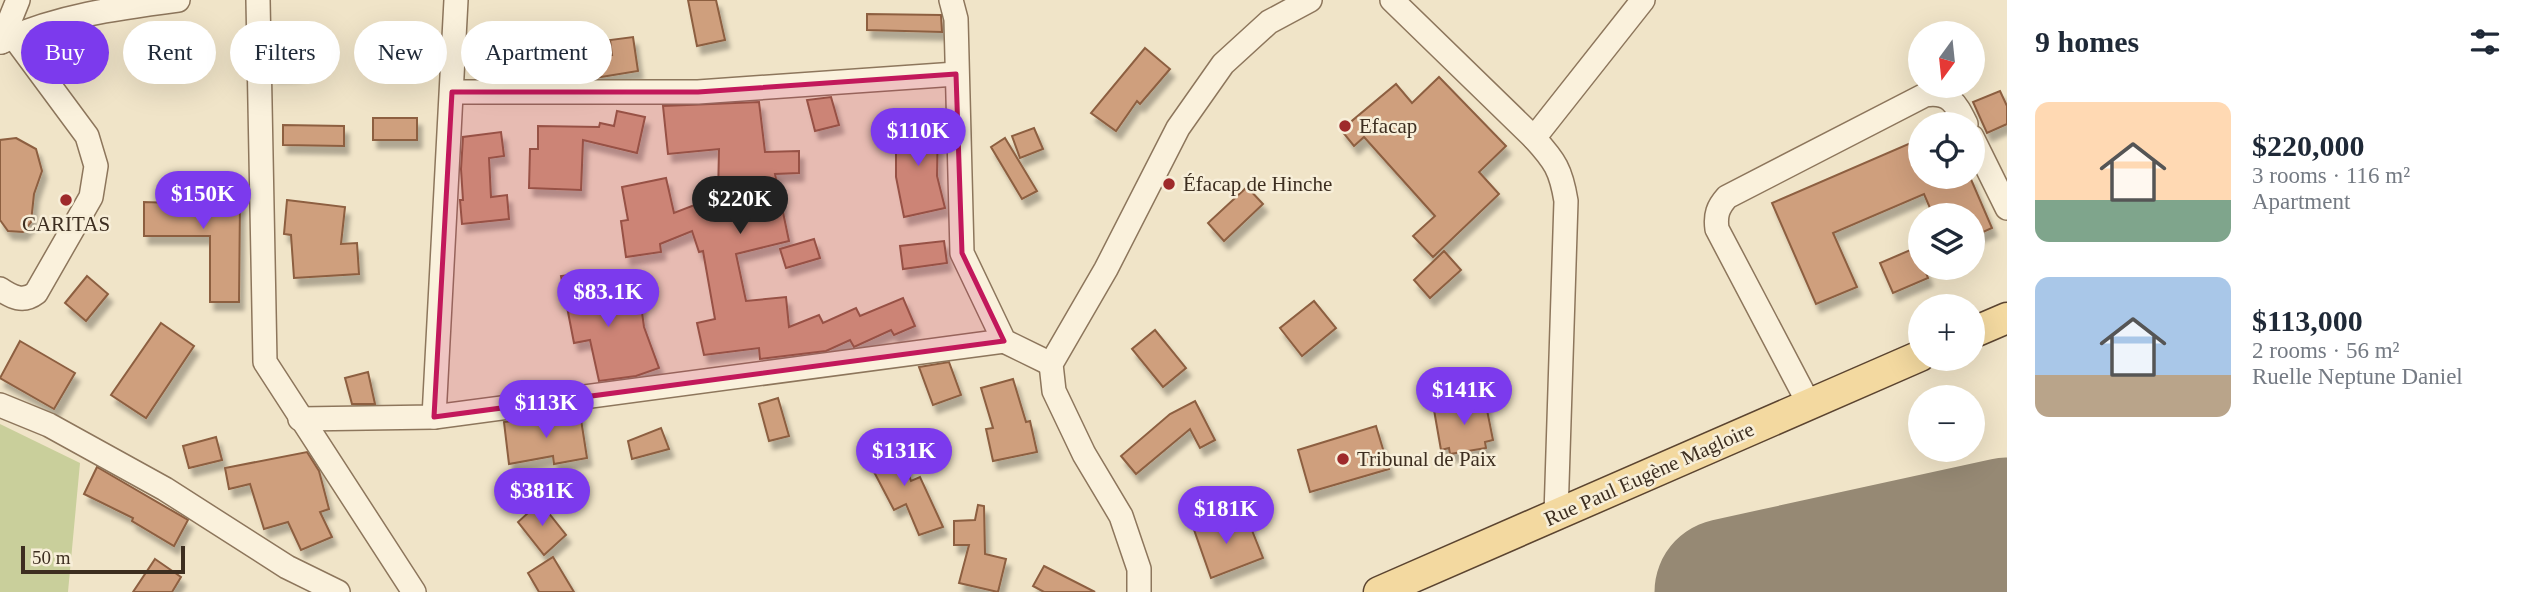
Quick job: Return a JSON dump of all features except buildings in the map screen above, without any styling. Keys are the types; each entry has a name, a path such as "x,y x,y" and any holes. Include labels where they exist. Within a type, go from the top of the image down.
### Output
{"main road":[{"path":"1985,327 2007,318"},
{"name":"Rue Paul Eugène Magloire","path":"1379,592 1908,361"}],"street":[{"path":"5,40 18,0"},
{"path":"5,40 62,19 115,8 178,0"},
{"path":"258,0 265,362 414,592"},
{"path":"434,417 456,0"},
{"path":"951,0 956,19 962,253 1004,341"},
{"path":"1139,592 1139,569 1121,516 1084,454 1054,391 1051,364 1106,269 1178,128 1223,64 1269,22 1310,0"},
{"path":"1392,0 1534,138 1554,160 1562,181 1566,201 1556,515"},
{"path":"1534,138 1643,0"},
{"path":"0,289 15,298 24,299 36,293 91,197 96,166 87,136 5,40"},
{"path":"452,92 698,92 956,74"},
{"path":"1809,404 1717,229 1716,220 1720,206 1727,197 1925,95 1951,98 1959,112"},
{"path":"1985,163 2007,208"},
{"path":"300,419 434,417 1004,341 1051,364"},
{"path":"0,405 49,425 142,476 287,567 338,592"}],"highlighted area":[{"path":"956,74 962,253 1004,341 434,417 452,92 698,92"}],"green space":[{"path":"0,424 80,463 68,592 0,592"}],"runway":[{"path":"1728,592 2007,531"}],"place":[{"name":"Efacap","path":"1345,126"},
{"name":"Éfacap de Hinche","path":"1169,184"},
{"name":"CARITAS","path":"66,200"},
{"name":"Tribunal de Paix","path":"1343,459"}]}
